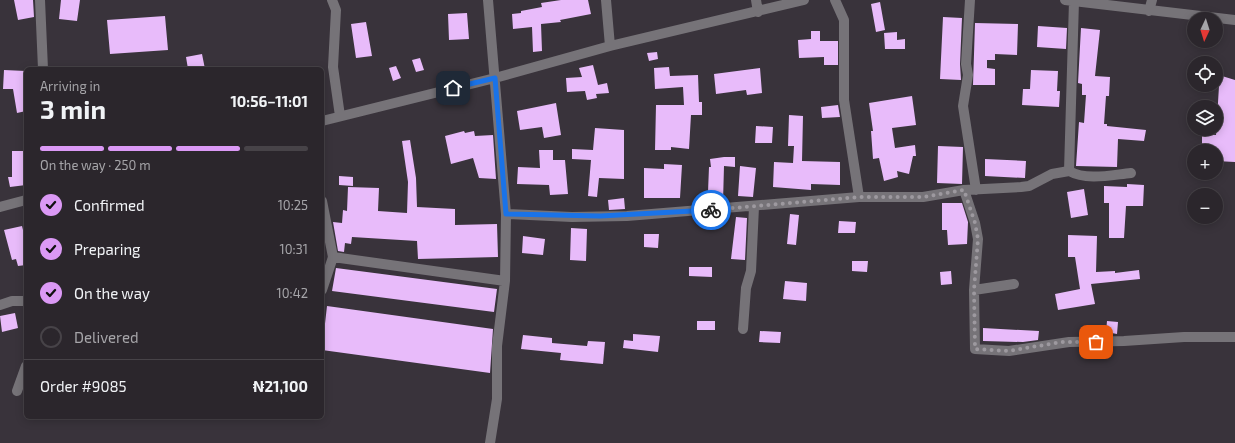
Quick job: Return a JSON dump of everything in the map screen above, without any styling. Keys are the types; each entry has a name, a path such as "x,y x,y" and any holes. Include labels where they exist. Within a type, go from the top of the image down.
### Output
{"street":[{"path":"40,0 43,67"},
{"path":"332,0 336,10 334,67 340,116"},
{"path":"488,0 506,214 505,281 497,346 497,399 490,443"},
{"path":"606,0 610,46"},
{"path":"756,0 758,12"},
{"path":"324,120 495,78 610,46 804,0"},
{"path":"835,0 844,20 844,100 859,197"},
{"path":"970,0 966,64 968,75 963,106 976,190"},
{"path":"1149,11 1152,0"},
{"path":"1070,171 1069,1 1235,20"},
{"path":"506,214 572,217 627,216 859,197 923,197 964,190 1029,186 1052,174 1070,171 1076,175 1089,177 1131,173"},
{"path":"964,190 975,223 978,239 974,290 975,349 1009,351 1069,342 1124,341 1184,337 1235,337"},
{"path":"0,207 24,201"},
{"path":"742,328 746,288 751,271 754,206"},
{"path":"324,211 333,256 324,284"},
{"path":"333,256 505,281"},
{"path":"974,290 1014,284"},
{"path":"0,305 12,301 24,301"},
{"path":"17,391 24,372"}],"building":[{"path":"14,0 33,0 34,17 18,20"},
{"path":"61,0 80,0 77,21 59,19"},
{"path":"561,0 588,0 591,14 560,20 561,22 541,24 542,51 533,52 532,27 513,29 512,14 542,7 541,3"},
{"path":"880,2 885,30 876,32 871,4"},
{"path":"467,13 469,39 449,40 448,14"},
{"path":"165,16 168,50 110,54 107,20"},
{"path":"943,17 962,18 960,64 961,80 940,79"},
{"path":"366,22 372,56 356,58 351,24"},
{"path":"975,23 1018,24 1017,55 995,54 995,60 987,60 987,68 995,69 995,85 973,85"},
{"path":"1038,26 1067,28 1066,49 1037,47"},
{"path":"1081,28 1100,30 1095,76 1110,77 1109,96 1106,96 1104,124 1107,124 1107,126 1146,130 1144,141 1118,139 1117,167 1076,166 1079,122 1084,123 1086,95 1082,95 1082,84 1078,83"},
{"path":"811,31 820,31 820,41 838,41 838,65 824,65 824,57 799,58 798,40 811,39"},
{"path":"897,32 897,40 905,39 905,49 885,49 884,33"},
{"path":"657,52 658,59 649,61 647,53"},
{"path":"202,54 205,67 188,67 186,57"},
{"path":"420,58 424,70 416,72 412,60"},
{"path":"593,65 598,85 607,83 609,93 596,94 597,98 587,100 585,91 567,92 566,78 582,77 579,68"},
{"path":"396,66 401,78 393,81 389,68"},
{"path":"669,67 670,76 698,75 699,102 702,102 702,115 691,115 689,149 671,147 671,150 655,150 656,105 684,105 683,87 655,89 654,68"},
{"path":"760,68 762,93 747,95 746,90 716,94 714,74"},
{"path":"4,70 24,71 24,111 17,113 13,89 3,89"},
{"path":"1031,70 1058,71 1057,91 1060,91 1059,107 1022,105 1023,89 1030,89"},
{"path":"1223,76 1235,80 1235,162 1223,161 1223,144 1202,144 1202,136 1223,136 1223,100 1218,100 1219,92 1223,92"},
{"path":"912,96 916,125 892,128 895,148 915,145 916,156 913,156 909,174 897,171 898,177 884,181 879,158 873,159 871,131 873,131 869,103"},
{"path":"556,103 561,135 544,138 542,127 520,130 517,111"},
{"path":"838,105 840,117 822,118 821,107"},
{"path":"789,115 803,116 802,161 840,162 840,185 811,184 811,190 773,187 774,162 793,163 794,146 788,146"},
{"path":"756,126 773,127 772,143 755,143"},
{"path":"595,128 624,130 624,179 599,178 597,197 588,196 591,160 572,159 572,149 593,150"},
{"path":"464,131 465,133 474,131 475,136 493,135 496,179 479,178 473,158 451,164 445,136"},
{"path":"410,140 416,178 417,207 455,209 455,225 497,224 498,257 418,259 417,241 352,237 351,244 345,243 344,252 338,251 333,222 342,223 343,210 347,211 348,187 379,188 378,211 407,213 408,182 402,141"},
{"path":"938,146 963,147 962,184 937,183"},
{"path":"539,150 553,150 553,160 565,160 568,194 550,195 549,185 517,184 518,167 540,168"},
{"path":"12,151 24,151 24,185 10,187 8,177 12,177"},
{"path":"735,157 735,167 724,166 723,202 712,202 712,192 708,192 709,167 711,167 710,159"},
{"path":"985,159 1026,161 1025,178 985,176"},
{"path":"664,164 682,165 680,198 644,198 644,168 664,169"},
{"path":"740,166 756,168 753,197 738,196"},
{"path":"339,176 353,177 353,186 339,185"},
{"path":"1127,184 1144,185 1143,206 1126,206 1124,238 1109,238 1109,203 1104,203 1104,186 1127,187"},
{"path":"1084,189 1088,215 1071,218 1067,192"},
{"path":"624,198 625,209 609,210 608,200"},
{"path":"942,203 962,203 968,222 967,244 948,245 947,230 942,230"},
{"path":"790,214 799,215 796,245 787,244"},
{"path":"736,217 747,218 745,260 731,259"},
{"path":"839,221 856,222 855,233 838,233"},
{"path":"22,226 24,234 24,265 18,266 16,259 12,260 4,230"},
{"path":"571,228 587,229 586,261 570,260"},
{"path":"644,234 659,234 658,248 644,247"},
{"path":"1068,235 1097,236 1096,272 1115,271 1115,273 1139,270 1140,279 1091,284 1095,304 1058,310 1055,294 1080,289 1075,257 1068,257"},
{"path":"523,236 545,239 543,255 522,253"},
{"path":"852,261 868,261 867,272 852,271"},
{"path":"689,267 712,267 712,277 689,276"},
{"path":"336,268 497,289 494,312 332,291"},
{"path":"951,271 952,284 941,285 940,272"},
{"path":"785,281 807,283 806,301 783,299"},
{"path":"327,306 493,329 490,373 324,350 324,332"},
{"path":"15,313 18,328 2,332 0,316"},
{"path":"697,321 715,321 715,330 697,330"},
{"path":"1107,321 1118,322 1117,334 1106,332"},
{"path":"983,328 1039,331 1038,340 1023,342 983,341"},
{"path":"760,331 781,332 780,343 759,342"},
{"path":"633,334 660,336 658,352 623,348 624,340 633,341"},
{"path":"523,335 552,338 552,343 587,346 588,341 605,342 603,364 560,360 561,353 521,349"}],"way so far":[{"path":"711,210 859,197 923,197 964,190 975,223 978,239 974,290 975,349 1009,351 1061,342 1096,342"}],"route":[{"path":"453,88 495,78 506,214 572,217 627,216 711,210"}]}
